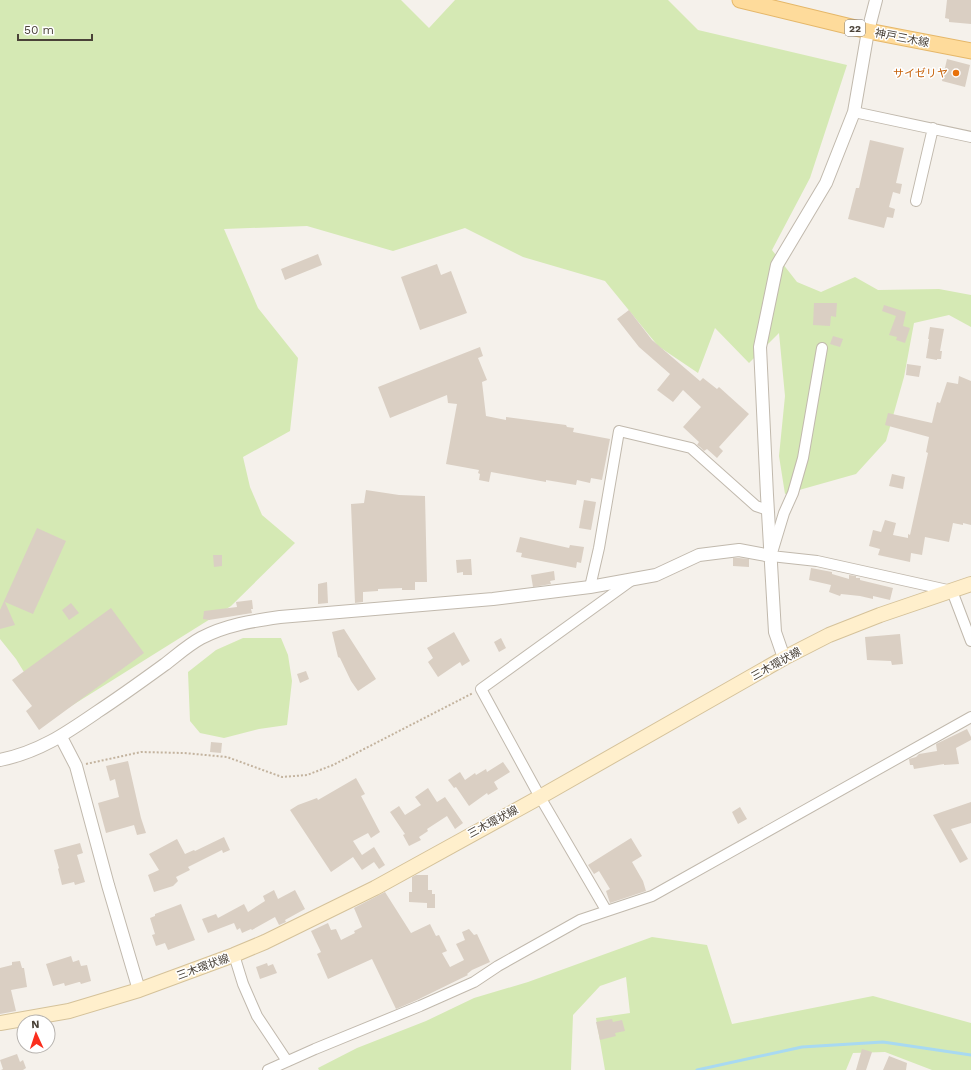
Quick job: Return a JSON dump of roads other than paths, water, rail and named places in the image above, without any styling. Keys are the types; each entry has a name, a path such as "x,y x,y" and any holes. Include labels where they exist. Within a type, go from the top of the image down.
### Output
{"main road":[{"name":"神戸三木線","path":"740,0 868,32 971,51"},
{"name":"三木環状線","path":"0,1023 70,1011 139,990 265,942 375,888 540,797 784,658 829,635 971,584"}],"street":[{"path":"784,658 775,632 760,346 777,265 826,183 854,112 868,32 876,0"},
{"path":"854,112 971,137"},
{"path":"916,201 934,128"},
{"path":"771,556 784,513 793,493 803,458 822,348"},
{"path":"590,587 599,548 620,430 691,448 756,506 768,510"},
{"path":"0,760 18,757 47,745 61,737 200,639 223,628 248,621 280,617 493,599 590,587 656,575 699,555 739,550 771,556 817,561 952,591 971,641"},
{"path":"606,910 540,797 481,689 632,580"},
{"path":"268,1070 474,982 498,966 580,920 606,910 652,896 971,717"},
{"path":"61,737 76,766 108,885 139,990"},
{"path":"234,955 243,984 257,1016 287,1061"}],"waterway":[{"path":"697,1070 802,1047 883,1042 971,1055"}],"place":[{"name":"サイゼリヤ","path":"956,73"}]}
